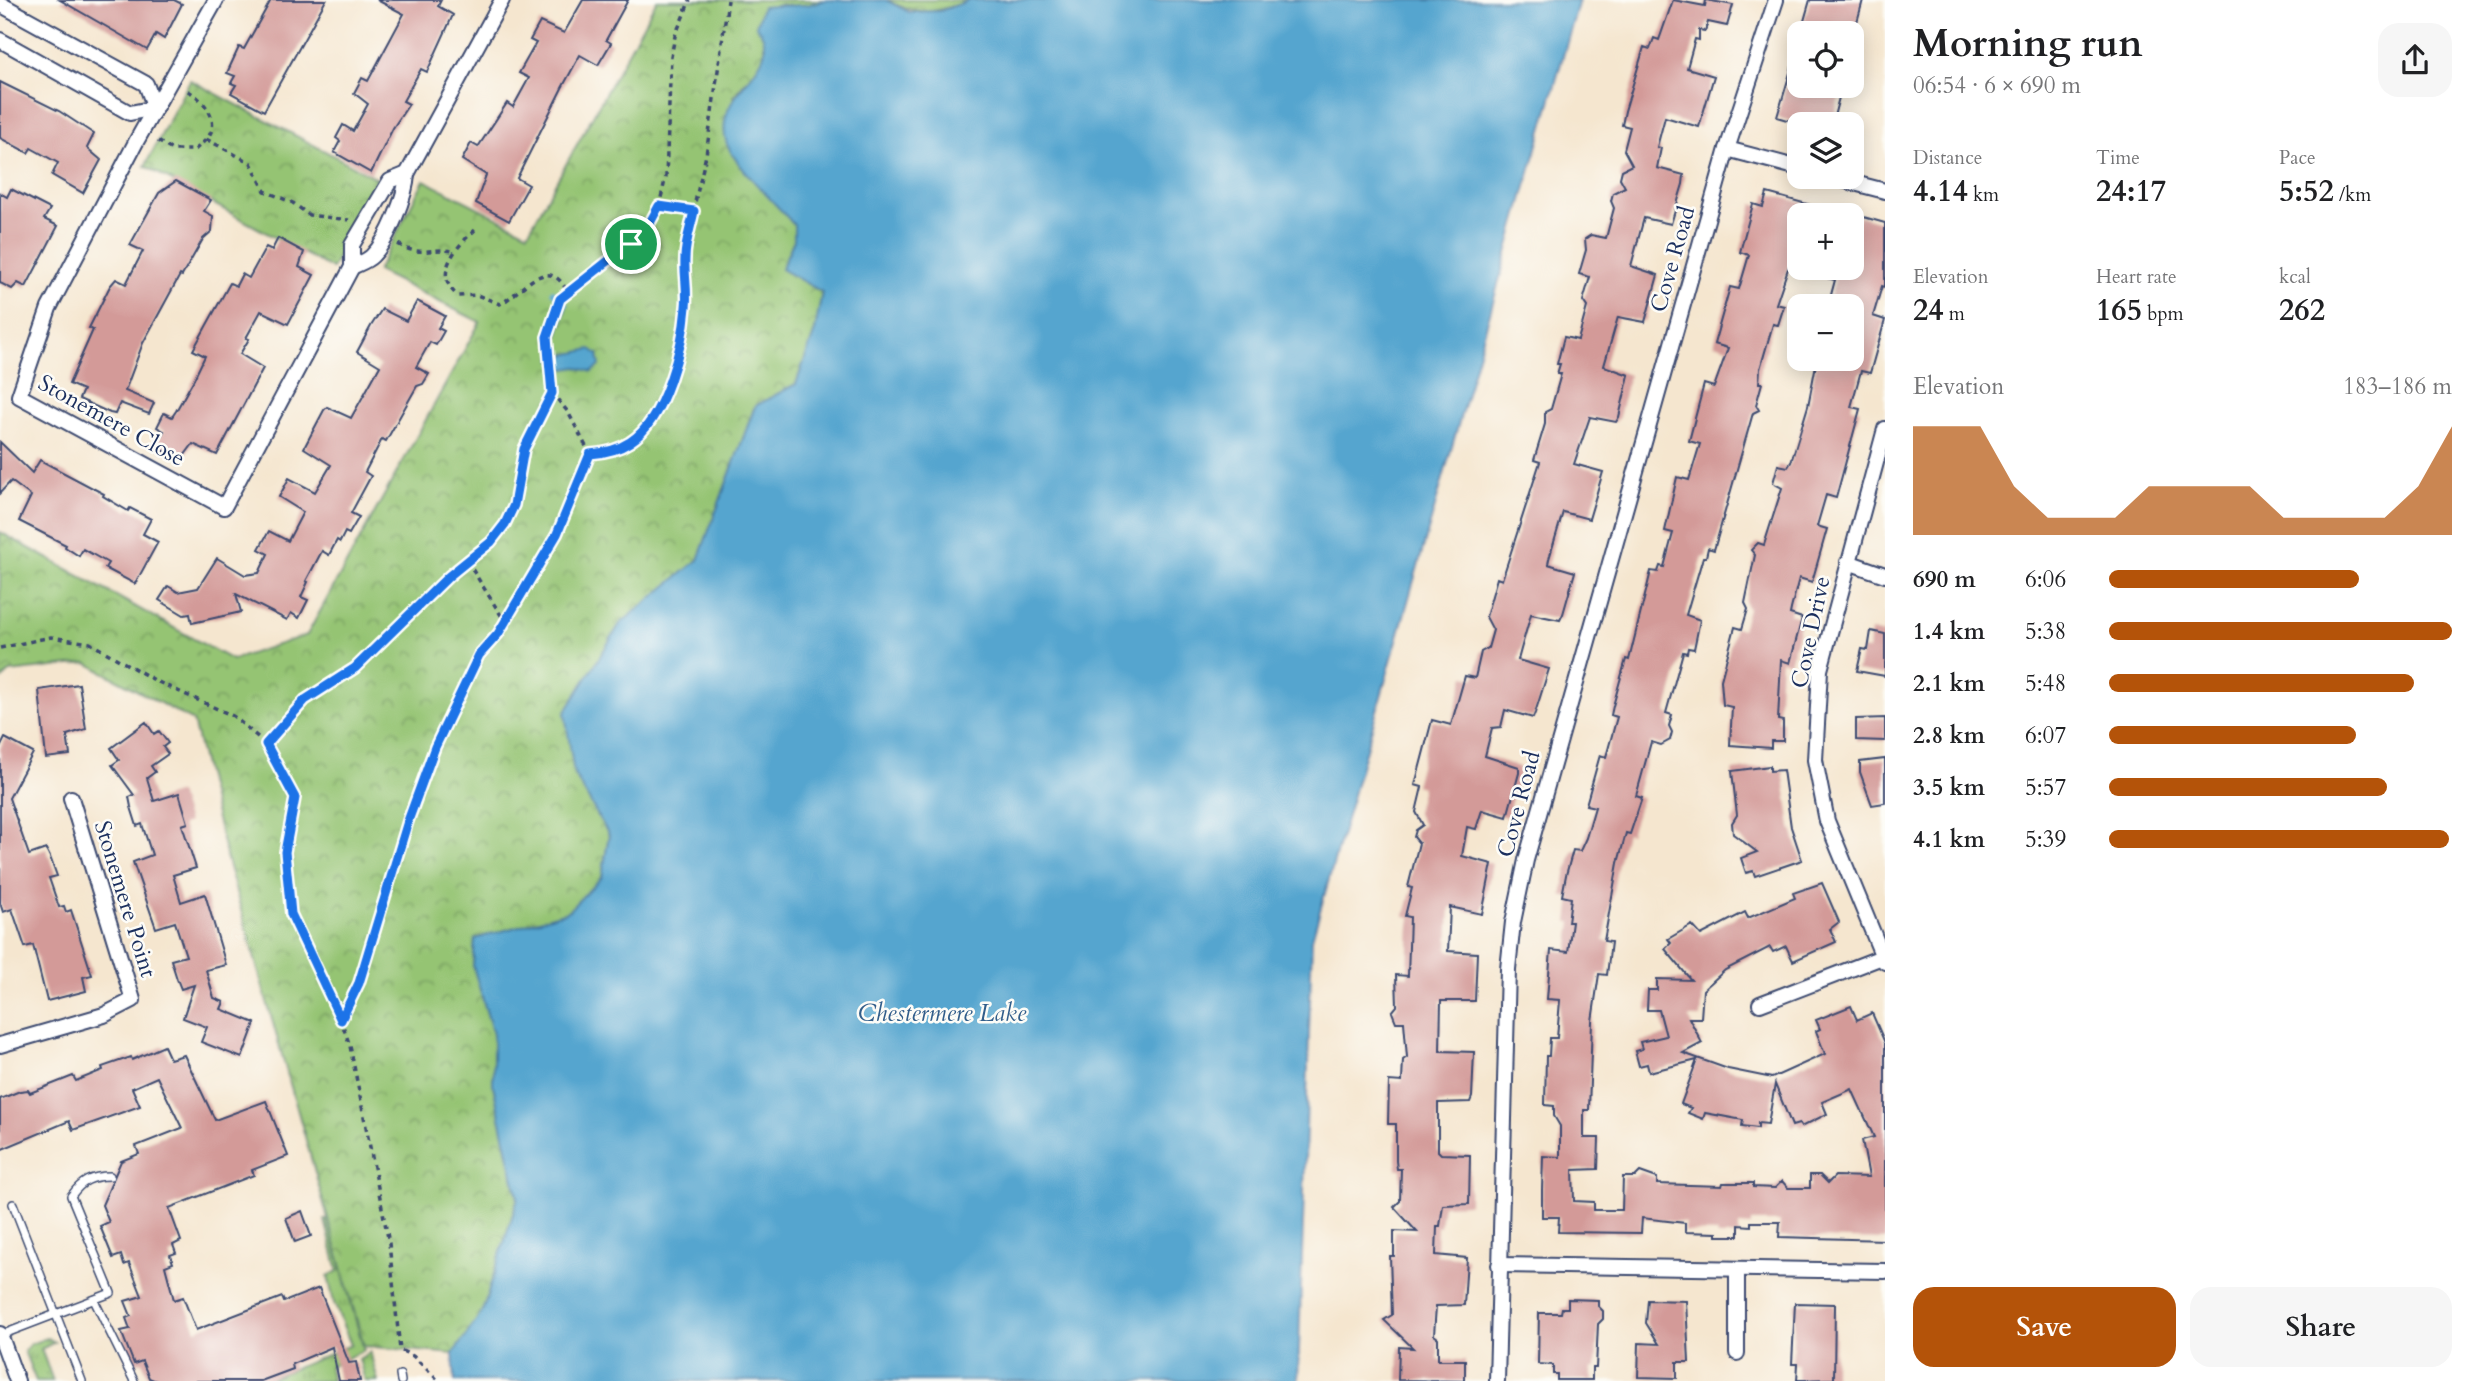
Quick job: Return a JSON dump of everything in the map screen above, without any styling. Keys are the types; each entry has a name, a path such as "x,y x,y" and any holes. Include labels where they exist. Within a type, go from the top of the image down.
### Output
{"street":[{"name":"Stonemere Close","path":"216,0 155,108 49,308 19,396 224,507 352,267 352,245 390,181 407,174"},
{"name":"Stonemere Close","path":"352,267 372,256 382,239 406,193 407,174 502,0"},
{"name":"Cove Road","path":"1497,1381 1508,958 1513,922 1526,860 1727,149 1776,0"},
{"path":"0,4 146,84 155,108 130,113 0,40"},
{"path":"1727,149 1787,165"},
{"path":"1864,186 1885,191"},
{"name":"Cove Drive","path":"1883,959 1826,821 1815,760 1820,670 1885,429"},
{"path":"1848,562 1885,575"},
{"name":"Stonemere Point","path":"0,1045 104,1015 133,1000 71,798"},
{"path":"1760,1004 1883,959"},
{"path":"1499,1265 1885,1271"},
{"path":"1737,1269 1737,1353"},
{"path":"0,1334 17,1381"}],"lane":[{"path":"0,1334 111,1293 71,1196 79,1185 93,1176 110,1176"},
{"path":"13,1204 82,1381"},
{"path":"94,1300 134,1381"}],"path":[{"path":"266,744 305,700 355,668 467,561 491,542 505,524 514,505 524,449 552,393 547,337 560,299 567,291 604,267 645,232 659,206 666,177 671,57 675,36 690,0"},
{"path":"590,454 606,453 632,441 649,423 659,405 683,342 687,303 685,256 706,155 728,0"},
{"path":"158,141 172,150 195,150 211,132 212,120 204,104 186,90"},
{"path":"206,139 251,163 265,191 293,203 309,215 356,220"},
{"path":"659,206 694,211"},
{"path":"475,230 453,251 448,274 453,292 458,296 477,295 500,304 529,280 545,276 560,280 567,291"},
{"path":"393,241 422,254 441,248 453,251"},
{"path":"552,393 568,412 590,454"},
{"path":"341,1020 371,944 408,821 435,747 474,667 557,534 590,454"},
{"path":"467,561 504,620"},
{"path":"0,648 51,637 90,643 156,681 222,709 266,744 295,798 285,852 291,914 341,1020 390,1243 400,1350 414,1356 439,1381"}],"green space":[{"path":"657,0 825,0 806,8 780,4 764,36 764,60 733,96 738,159 794,225 794,240 781,269 822,292 815,331 796,384 755,406 698,560 620,625 574,774 609,835 602,877 567,912 475,939 473,966 493,1034 493,1085 518,1198 482,1313 453,1354 364,1346 227,860 193,721 87,663 10,672 0,681 0,532 232,660 307,635 480,322 377,271 424,180 528,233"},
{"path":"886,0 970,0 947,8 918,11"},
{"path":"190,80 378,179 332,269 145,166"},
{"path":"325,1220 328,1220 364,1350 329,1367 332,1381 265,1381 351,1345 334,1303 328,1276 338,1271"},
{"path":"47,1338 55,1342 41,1349 53,1381 36,1381 24,1351 30,1344"},
{"path":"370,1352 378,1381 365,1381 359,1359"}],"water":[{"name":"Chestermere Lake","path":"825,0 886,0 909,12 940,11 970,0 1579,0 1312,939 1298,1381 455,1381 453,1354 482,1312 518,1198 493,1085 493,1034 473,966 475,939 567,912 602,877 609,835 574,774 565,713 620,624 698,560 755,406 796,384 815,331 822,292 781,269 794,240 794,225 737,161 726,141 725,122 730,106 764,53 764,40 756,26 762,7 809,4"},
{"path":"562,303 567,304 556,341 557,352 561,356 591,349 598,354 600,366 592,372 577,367 559,370 557,361 552,360 556,322"}],"building":[{"path":"60,0 174,0 182,4 164,39 156,34 147,50"},
{"path":"271,0 326,0 264,111 231,93 236,85 231,83 235,76 227,73 239,47 244,49"},
{"path":"377,0 441,0 438,6 453,15 427,72 421,69 403,101 409,104 393,128 371,173 334,152 340,141 336,138 343,125 353,131 368,104 354,93 362,78 368,81 404,14"},
{"path":"583,0 628,0 606,40 611,43 598,65 580,55 562,88 517,178 529,185 509,221 476,203 486,175 462,160 471,143 478,147 507,103 513,107 529,78 519,73 536,43 530,40 540,22 564,33"},
{"path":"1673,0 1705,6 1706,0 1733,5 1727,26 1708,22 1705,31 1699,30 1699,40 1695,39 1687,68 1714,76 1699,127 1665,117 1657,147 1661,148 1657,168 1684,175 1683,184 1671,224 1644,218 1631,266 1658,275 1645,322 1618,317 1604,366 1629,375 1619,417 1616,422 1590,417 1574,464 1603,472 1589,519 1563,512 1549,559 1548,564 1575,572 1563,614 1560,620 1531,614 1521,649 1518,660 1549,669 1535,713 1533,718 1505,710 1501,727 1492,728 1485,756 1519,767 1519,773 1507,817 1482,810 1476,829 1467,827 1462,856 1492,864 1482,914 1450,907 1448,951 1477,953 1475,1001 1441,1001 1440,1051 1474,1052 1472,1097 1470,1102 1438,1103 1438,1151 1441,1154 1470,1155 1469,1204 1443,1205 1440,1226 1437,1226 1436,1255 1467,1258 1464,1305 1436,1306 1434,1335 1438,1338 1438,1360 1465,1360 1465,1381 1398,1380 1399,1347 1413,1348 1384,1320 1392,1315 1390,1256 1394,1256 1394,1231 1417,1232 1394,1207 1400,1201 1401,1169 1397,1169 1396,1161 1396,1124 1388,1124 1389,1081 1402,1082 1403,1060 1407,1057 1404,1022 1396,1022 1392,1012 1397,1006 1396,975 1408,976 1410,917 1405,916 1412,888 1408,887 1419,843 1414,837 1416,830 1423,825 1416,812 1422,787 1415,785 1432,720 1451,725 1465,676 1475,678 1481,652 1488,648 1493,630 1486,617 1497,578 1502,580 1540,462 1534,460 1545,424 1545,412 1551,409 1561,374 1557,374 1560,364 1557,364 1564,337 1578,340 1587,307 1583,301 1590,277 1579,274 1586,250 1585,239 1591,235 1606,238 1614,208 1611,201 1613,193 1625,187 1620,178 1622,170 1632,165 1624,150 1630,127 1622,125 1625,111 1644,47 1650,49 1654,38 1659,40"},
{"path":"1810,0 1863,0 1857,21 1804,21"},
{"path":"0,82 59,111 94,134 87,148 101,160 83,193 52,175 58,163 31,148 28,153 0,138"},
{"path":"1787,83 1787,98 1839,98 1835,112 1787,112 1787,120 1777,117"},
{"path":"176,181 211,200 204,211 213,216 212,231 203,239 182,276 180,275 143,343 125,391 154,403 149,414 120,403 115,414 110,413 79,399 83,390 69,384 93,330 89,328 110,286 116,279 126,284 143,251 130,245 159,193"},
{"path":"11,189 50,209 44,219 58,226 26,287 18,283 12,289 0,283 0,193 7,197"},
{"path":"1767,193 1803,203 1787,203 1787,271 1776,304 1784,306 1778,325 1773,324 1760,369 1759,383 1762,383 1756,405 1759,410 1753,413 1714,550 1708,548 1706,557 1703,557 1686,615 1700,620 1694,649 1688,648 1687,653 1683,652 1666,713 1672,715 1669,726 1672,732 1670,740 1661,745 1651,742 1636,796 1642,798 1630,834 1626,833 1618,863 1604,941 1611,942 1607,975 1599,974 1592,1021 1589,1110 1584,1110 1584,1138 1599,1138 1598,1169 1573,1170 1574,1201 1594,1202 1594,1210 1622,1210 1623,1177 1635,1177 1640,1172 1657,1178 1657,1184 1722,1186 1723,1183 1753,1183 1753,1187 1775,1188 1782,1181 1788,1188 1810,1188 1810,1175 1820,1175 1828,1183 1835,1176 1869,1177 1862,1140 1874,1137 1852,1089 1822,1102 1827,1114 1801,1127 1799,1124 1792,1126 1775,1084 1768,1124 1758,1123 1758,1128 1742,1126 1743,1120 1705,1113 1703,1119 1688,1113 1691,1108 1681,1104 1697,1060 1649,1072 1647,1064 1639,1066 1635,1051 1642,1049 1640,1042 1666,1036 1659,1010 1647,1010 1648,990 1657,990 1657,979 1691,980 1665,949 1671,943 1668,939 1692,925 1701,935 1745,912 1748,918 1795,898 1793,893 1822,883 1839,922 1830,929 1836,942 1793,961 1786,946 1773,952 1770,947 1725,970 1703,990 1701,1018 1689,1018 1702,1043 1683,1053 1728,1069 1772,1078 1825,1054 1816,1031 1820,1029 1816,1020 1851,1006 1857,1020 1872,1013 1885,1043 1885,1240 1779,1237 1780,1222 1751,1222 1751,1226 1739,1225 1739,1236 1717,1236 1717,1233 1685,1232 1685,1223 1642,1218 1641,1233 1558,1232 1559,1217 1542,1217 1542,1190 1543,1156 1560,1157 1560,1126 1554,1116 1554,1106 1545,1105 1546,1056 1549,1056 1550,1038 1557,1038 1560,1000 1547,999 1551,950 1568,952 1572,922 1568,922 1571,898 1562,896 1566,875 1573,850 1580,851 1586,838 1595,807 1586,805 1600,755 1606,757 1617,717 1611,715 1613,706 1626,659 1629,660 1651,571 1658,572 1660,566 1664,567 1673,533 1665,531 1677,477 1689,480 1700,444 1689,441 1704,384 1714,387 1728,348 1714,344 1730,287 1739,289 1749,255 1740,252 1753,204 1763,207"},
{"path":"1864,217 1885,223 1885,287 1882,286 1873,316 1885,320 1870,373 1861,371 1864,371 1864,294 1831,294 1835,280 1864,280"},
{"path":"278,238 304,252 299,267 314,275 288,324 261,311 246,338 249,339 240,354 263,368 217,455 193,444 181,460 155,446 164,431 157,427 164,413 172,417 193,381 205,356 193,350 230,283 236,286 242,274 249,278 266,247 272,250"},
{"path":"417,301 445,316 438,328 444,331 436,345 430,342 416,367 429,374 423,384 417,386 386,441 382,439 365,472 371,476 351,513 359,517 349,534 345,532 340,542 337,540 329,555 322,551 306,581 308,582 301,597 308,600 299,618 291,613 287,620 236,594 241,612 192,623 190,614 184,615 159,600 168,586 178,592 198,588 217,558 245,575 259,573 268,554 259,549 269,531 288,541 303,512 279,497 289,478 315,492 331,465 304,448 324,410 327,407 351,418 380,366 357,352 371,326 382,309 406,321"},
{"path":"1815,371 1861,371 1851,407 1860,409 1836,498 1826,495 1817,526 1827,529 1812,582 1799,578 1791,609 1790,614 1802,618 1790,663 1781,660 1778,720 1783,721 1783,741 1771,741 1771,748 1730,745 1732,707 1723,705 1721,680 1735,627 1742,629 1748,609 1745,603 1755,555 1751,550 1758,543 1764,545 1782,488 1773,483 1778,465 1788,467 1791,462 1808,406"},
{"path":"0,442 32,473 40,460 104,494 103,496 128,511 130,508 151,519 143,534 158,542 135,584 105,568 108,563 83,549 79,556 65,547 66,545 19,521 31,496 11,481 0,493"},
{"path":"1871,631 1885,634 1885,676 1857,671 1862,649 1868,650"},
{"path":"79,684 86,729 67,735 70,755 46,758 39,690"},
{"path":"1885,718 1885,741 1856,740 1856,719"},
{"path":"146,722 154,734 159,731 168,743 163,747 168,754 151,766 155,772 147,778 154,801 179,793 188,823 182,825 196,868 173,875 181,902 205,894 226,965 206,970 214,998 224,1002 221,1009 255,1023 242,1058 201,1042 207,1027 183,1018 194,985 181,989 171,960 186,956 175,922 156,928 133,862 152,855 142,824 137,826 131,807 129,797 134,795 112,765 119,760 111,748"},
{"path":"5,738 33,753 9,798 29,855 46,849 50,857 57,876 49,878 59,907 64,906 66,912 71,910 92,975 83,977 86,991 47,1001 33,945 25,947 12,909 3,912 0,903 0,748"},
{"path":"1885,759 1885,803 1872,805 1860,772 1860,762"},
{"path":"1770,766 1770,771 1783,770 1791,827 1802,860 1755,876 1753,871 1746,873 1741,858 1757,852 1733,834 1732,823 1737,815 1732,771"},
{"path":"164,1046 170,1059 184,1055 215,1120 266,1101 288,1156 252,1170 254,1175 169,1208 181,1241 173,1245 176,1253 170,1255 173,1263 165,1266 174,1300 183,1297 196,1330 282,1297 284,1302 319,1288 349,1363 356,1362 360,1381 339,1381 332,1347 292,1364 293,1369 261,1381 156,1381 149,1378 142,1361 134,1364 121,1331 130,1329 126,1318 131,1316 125,1301 142,1296 129,1263 124,1265 121,1255 113,1258 100,1226 109,1222 102,1205 121,1161 139,1154 136,1146 182,1128 157,1077 132,1088 140,1106 73,1130 69,1121 0,1150 0,1099 20,1091 28,1090 30,1093 73,1076 76,1081 103,1070 102,1067 131,1057 132,1060"},
{"path":"302,1211 311,1236 295,1242 286,1218"},
{"path":"1568,1299 1598,1300 1598,1306 1603,1311 1603,1319 1598,1324 1596,1368 1592,1368 1592,1380 1557,1380 1557,1374 1553,1374 1553,1365 1538,1364 1539,1313 1561,1313 1562,1308 1568,1308"},
{"path":"1648,1300 1686,1301 1689,1362 1677,1362 1677,1378 1638,1377 1639,1343 1659,1344 1646,1323"},
{"path":"1795,1303 1835,1304 1834,1379 1797,1380 1798,1364 1792,1364"}],"waterway":[{"path":"553,292 565,304"}],"route":[{"path":"659,206 694,211 685,256 687,303 683,342 659,405 643,431 620,448 606,453 590,454 557,534 498,634 479,655 435,747 408,821 359,983 341,1020 334,1000 305,947 291,914 285,852 294,817 295,798 266,744 305,700 355,668 449,576 491,542 505,524 514,505 524,449 552,393 547,337 560,299 631,244 645,232 659,206"}]}
